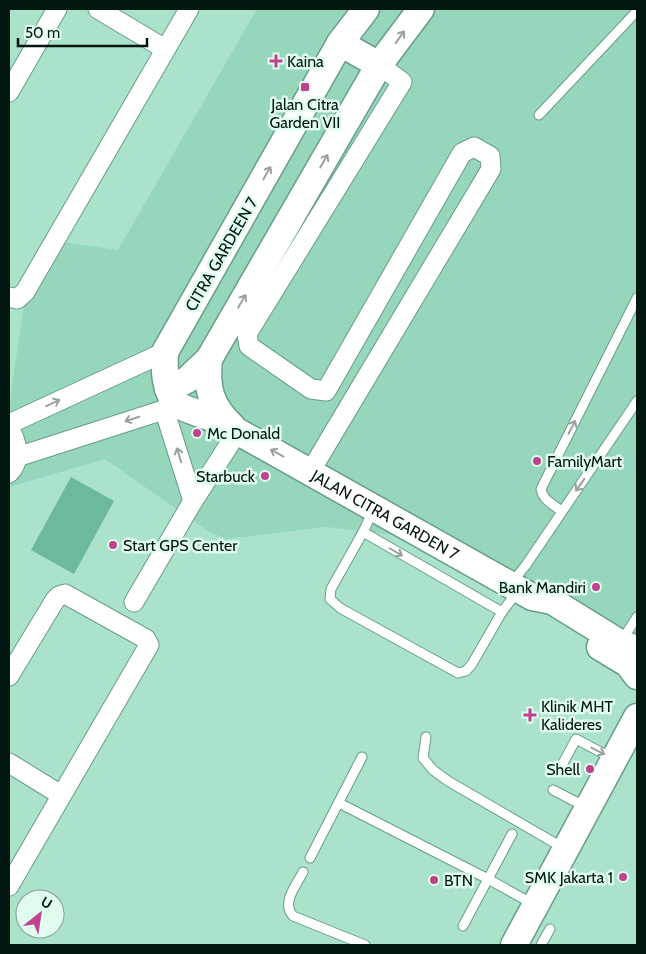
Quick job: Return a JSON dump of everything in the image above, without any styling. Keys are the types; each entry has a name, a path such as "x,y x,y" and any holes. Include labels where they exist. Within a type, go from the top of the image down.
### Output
{"main road":[{"name":"CITRA GARDEEN 7","path":"165,352 340,43 366,9"},
{"path":"170,401 187,380 209,359 379,65 421,9"},
{"path":"340,43 379,65"},
{"path":"186,316 190,329 198,338 209,341 222,335"},
{"path":"165,352 164,371 170,401"},
{"name":"JALAN CITRA GARDEN 7","path":"209,359 207,379 212,400 222,417 238,431"},
{"name":"JALAN CITRA GARDEN 7","path":"170,401 238,431 518,589 552,601 629,646"},
{"name":"JALAN CITRA GARDEN 7","path":"518,589 546,614 628,664 637,676"},
{"path":"514,945 637,717"}],"street":[{"path":"9,92 14,72 58,9"},
{"path":"98,9 165,49"},
{"path":"9,297 17,299 25,292 189,9"},
{"path":"310,472 491,169 490,156 474,147 462,153 326,391 312,389 249,346 247,334 402,82 379,65"},
{"path":"9,424 165,352"},
{"path":"9,428 16,439 13,465 170,401 193,501"},
{"path":"134,602 193,501 238,431"},
{"path":"9,676 58,596 65,594 146,639 149,645 9,886"},
{"path":"9,763 61,795"}],"lane":[{"path":"539,115 637,10"},
{"path":"562,511 542,495 541,489 637,298"},
{"path":"375,508 330,589 330,599 340,608 452,671 461,673 480,654 502,612 518,589 510,581 518,575 636,406"},
{"path":"363,532 502,612"},
{"path":"629,646 637,617"},
{"path":"426,738 423,758 433,770 448,781 566,849"},
{"path":"562,765 576,739 615,759"},
{"path":"310,858 362,757"},
{"path":"553,790 588,808"},
{"path":"339,803 488,879 535,906"},
{"path":"463,926 512,834"},
{"path":"303,872 287,905 288,911 293,916 366,945"},
{"path":"541,945 550,929"}],"shaded area":[{"path":"257,9 637,9 637,639 538,578 531,582 455,542 326,527 226,539 208,531 105,459 9,487 9,406 26,292 56,241 118,250"},
{"path":"71,477 114,501 74,574 31,550"}],"place":[{"name":"Kaina","path":"276,61"},
{"name":"Jalan Citra Garden VII","path":"305,87"},
{"name":"Mc Donald","path":"197,433"},
{"name":"FamilyMart","path":"537,461"},
{"name":"Starbuck","path":"265,476"},
{"name":"Start GPS Center","path":"113,545"},
{"name":"Bank Mandiri","path":"596,587"},
{"name":"Klinik MHT Kalideres","path":"530,715"},
{"name":"Shell","path":"590,769"},
{"name":"SMK Jakarta 1","path":"623,877"},
{"name":"BTN","path":"434,880"}]}
